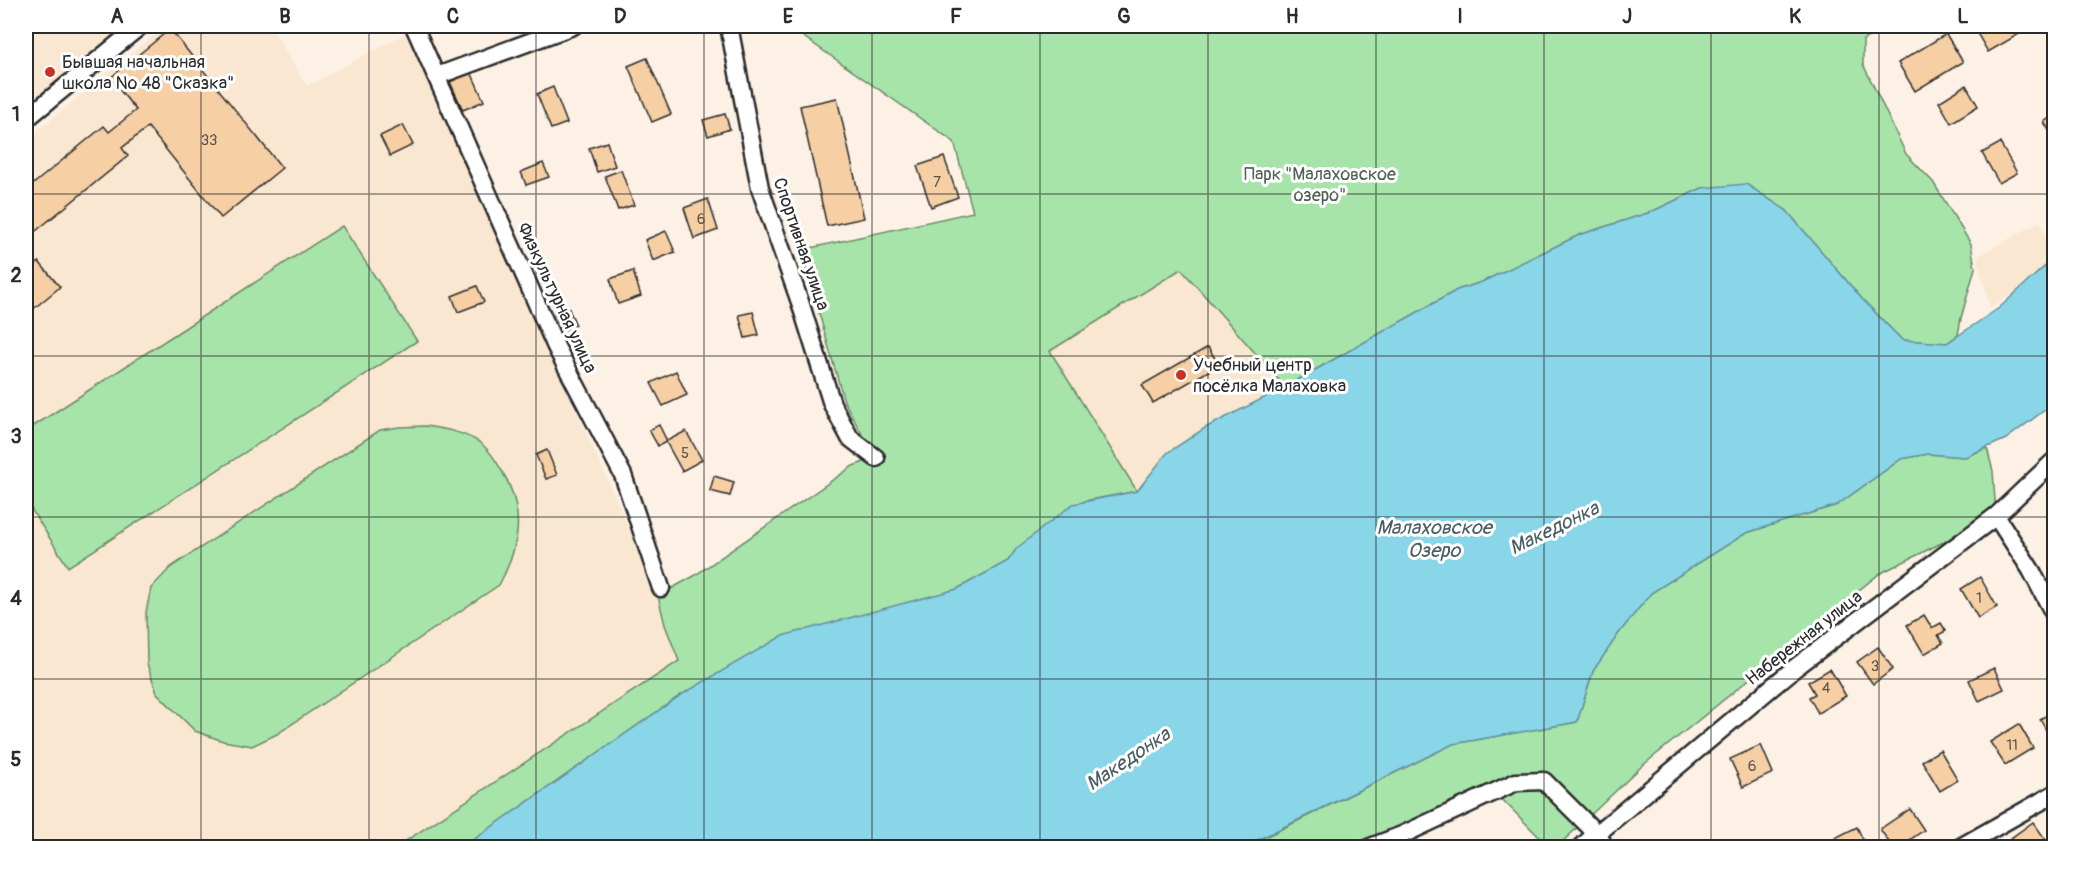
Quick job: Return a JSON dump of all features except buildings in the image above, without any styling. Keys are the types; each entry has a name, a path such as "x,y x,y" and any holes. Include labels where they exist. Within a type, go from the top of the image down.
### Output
{"street":[{"path":"26,119 140,26"},
{"name":"Физкультурная улица","path":"414,26 556,347 623,476 661,588"},
{"path":"437,76 573,26"},
{"name":"Спортивная улица","path":"729,26 759,188 800,302 832,404 850,438 876,458"},
{"name":"Набережная улица","path":"1580,848 1796,667 1996,516 2055,461"},
{"path":"1996,516 2031,570 2055,614"},
{"path":"1368,848 1516,783 1544,781 1596,833 1606,848"},
{"path":"1959,848 2055,794"}],"shaded area":[{"name":"Бывшая начальная школа № 48 \"Сказка\"","path":"26,26 120,26 125,31 26,113"},
{"path":"165,26 270,26 307,86 406,33 636,544 658,596 666,628 680,661 395,847 26,847 26,140"},
{"path":"2039,222 2054,250 2054,270 1990,307 1977,257"},
{"path":"1181,269 1285,387 1205,428 1167,453 1137,491 1050,351"}],"green space":[{"name":"Парк \"Малаховское озеро\"","path":"788,26 1889,26 1863,40 1863,64 1906,154 1933,182 1971,244 1975,268 1958,335 1947,343 1902,340 1863,300 1786,210 1702,188 1651,212 1579,235 1482,282 1457,290 1285,387 1181,269 1050,351 1137,491 1085,501 1015,551 1008,561 957,589 681,695 463,847 395,848 679,661 665,625 658,596 694,576 853,466 875,458 844,401 801,250 973,212 954,142"},
{"path":"342,226 417,341 68,567 26,501 26,431"},
{"path":"426,426 460,433 479,442 492,455 510,486 517,514 516,542 499,585 277,734 252,746 223,741 195,731 157,693 147,664 146,612 151,588 171,567 380,430"},
{"path":"1987,448 1993,471 1996,516 1879,574 1642,766 1557,847 1549,847 1492,789 1365,847 1243,848 1453,744 1577,722 1593,671 1619,633 1651,593 1746,533 1837,505 1901,459 1928,454 1965,457"}],"water":[{"name":"Малаховское Озеро","path":"1746,184 1786,210 1863,300 1902,340 1947,343 1999,308 2054,258 2054,403 2006,439 1965,457 1928,454 1901,459 1837,505 1746,533 1651,593 1619,633 1593,671 1577,722 1453,744 1243,847 463,847 681,695 782,636 957,589 1008,561 1017,548 1073,504 1137,491 1167,453 1205,428 1285,387 1457,290 1482,282 1579,235 1651,212 1702,188"}],"place":[{"name":"Бывшая начальная школа № 48 \"Сказка\"","path":"50,72"},
{"name":"Учебный центр посёлка Малаховка","path":"1181,375"}],"water label":[{"name":"Македонка","path":"1554,528"},
{"name":"Македонка","path":"1128,759"}]}
